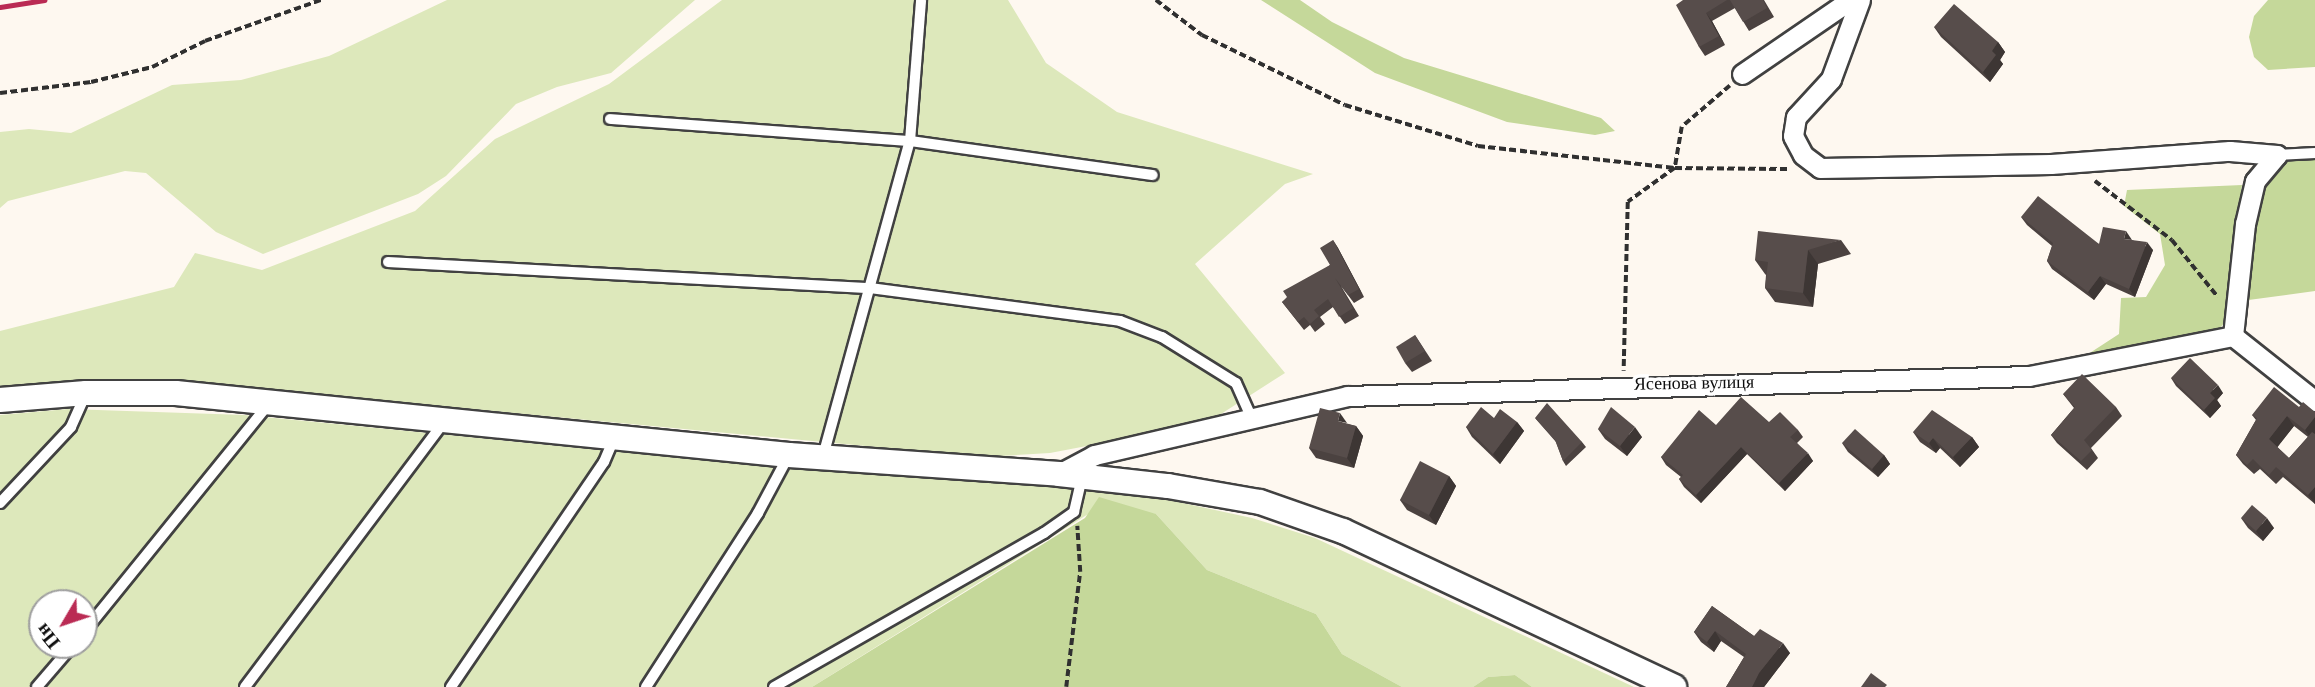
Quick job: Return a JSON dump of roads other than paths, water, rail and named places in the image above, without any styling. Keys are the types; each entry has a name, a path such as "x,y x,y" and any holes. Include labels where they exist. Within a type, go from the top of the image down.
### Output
{"street":[{"path":"1742,74 1850,0"},
{"path":"1860,0 1831,79 1796,117 1793,136 1803,155 1820,168 2051,164 2230,151 2277,155"},
{"path":"2277,155 2255,181 2232,315 2233,336 2315,401"},
{"name":"Ясенова вулиця","path":"1073,483 1094,455 1347,396 1623,384 1930,381 2029,376 2233,336"},
{"path":"0,400 86,393 176,393 444,422 616,435 1260,502 1343,531 1674,687"}],"lane":[{"path":"823,457 910,141 921,0"},
{"path":"610,119 910,141 1153,175"},
{"path":"2277,155 2315,153"},
{"path":"388,262 870,288 1120,321 1161,337 1236,383 1252,419"},
{"path":"0,503 71,427 83,409 86,393"},
{"path":"98,615 271,402"},
{"path":"245,687 444,422"},
{"path":"451,687 604,461 616,435"},
{"path":"646,687 758,513 789,455"},
{"path":"774,687 1044,533 1074,512 1073,483"},
{"path":"37,687 61,659"}],"railway":[{"path":"0,7 44,0"}]}
